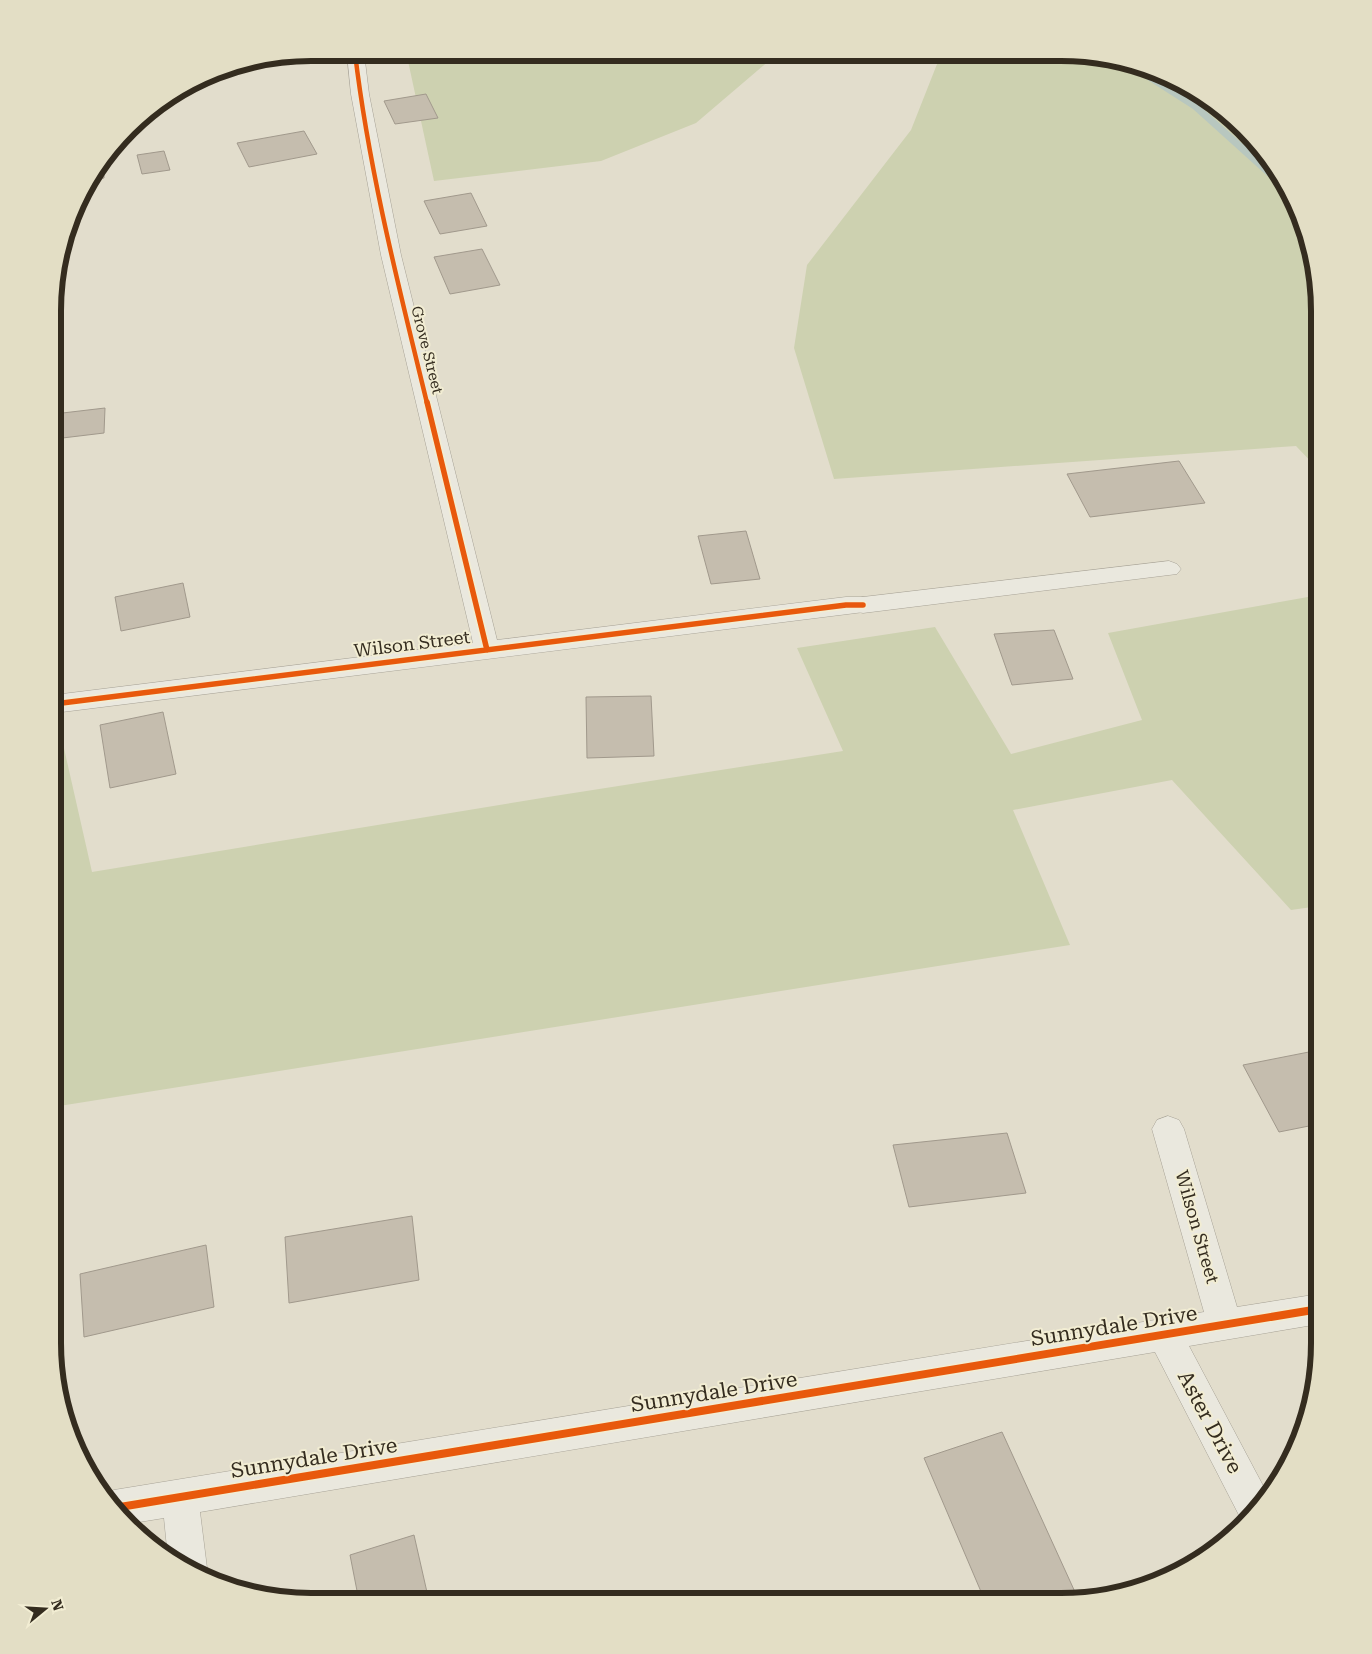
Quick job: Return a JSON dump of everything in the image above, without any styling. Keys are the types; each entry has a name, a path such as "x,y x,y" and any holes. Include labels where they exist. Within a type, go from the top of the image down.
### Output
{"street":[{"name":"Grove Street","path":"356,61 360,94 391,255 487,650"},
{"name":"Wilson Street","path":"61,703 846,605 864,605 1169,569"},
{"name":"Wilson Street","path":"1168,1128 1225,1325"},
{"name":"Sunnydale Drive","path":"122,1507 1311,1310"},
{"name":"Aster Drive","path":"1164,1334 1253,1503"},
{"path":"180,1497 187,1560"}],"green space":[{"path":"408,61 769,61 696,123 601,161 434,181"},
{"path":"938,61 1061,61 1110,66 1156,80 1171,87 1200,103 1226,123 1249,146 1269,172 1292,216 1302,246 1309,279 1311,311 1311,462 1296,446 834,479 794,348 807,265 911,130"},
{"path":"1311,596 1311,907 1291,910 1172,780 1013,810 1070,945 61,1106 61,735 92,872 548,797 843,751 797,648 935,627 1011,754 1142,720 1108,633"}],"building":[{"path":"426,94 438,118 395,124 384,101"},
{"path":"304,131 317,154 249,167 237,143"},
{"path":"164,151 170,170 142,174 137,155"},
{"path":"104,171 104,178 99,179"},
{"path":"471,193 487,226 440,234 424,201"},
{"path":"482,249 500,285 450,294 434,257"},
{"path":"105,408 104,433 61,438 61,413"},
{"path":"1179,461 1205,503 1090,517 1067,474"},
{"path":"746,531 760,579 711,584 698,536"},
{"path":"183,583 190,617 121,631 115,597"},
{"path":"1054,630 1073,679 1012,685 994,634"},
{"path":"651,696 654,756 587,758 586,697"},
{"path":"163,712 176,774 110,788 100,725"},
{"path":"1311,1052 1311,1126 1279,1132 1243,1065"},
{"path":"1007,1133 1026,1193 909,1207 893,1145"},
{"path":"412,1216 419,1280 289,1303 285,1237"},
{"path":"206,1245 214,1307 84,1337 80,1274"},
{"path":"1002,1432 1075,1592 982,1593 924,1458"},
{"path":"414,1535 427,1593 357,1593 350,1555"}],"waterway":[{"path":"1150,78 1196,107 1269,172"}],"cycle path":[{"path":"356,61 360,94 391,255 487,650"},
{"path":"61,703 846,605 863,605"},
{"path":"122,1507 1311,1310"}]}
